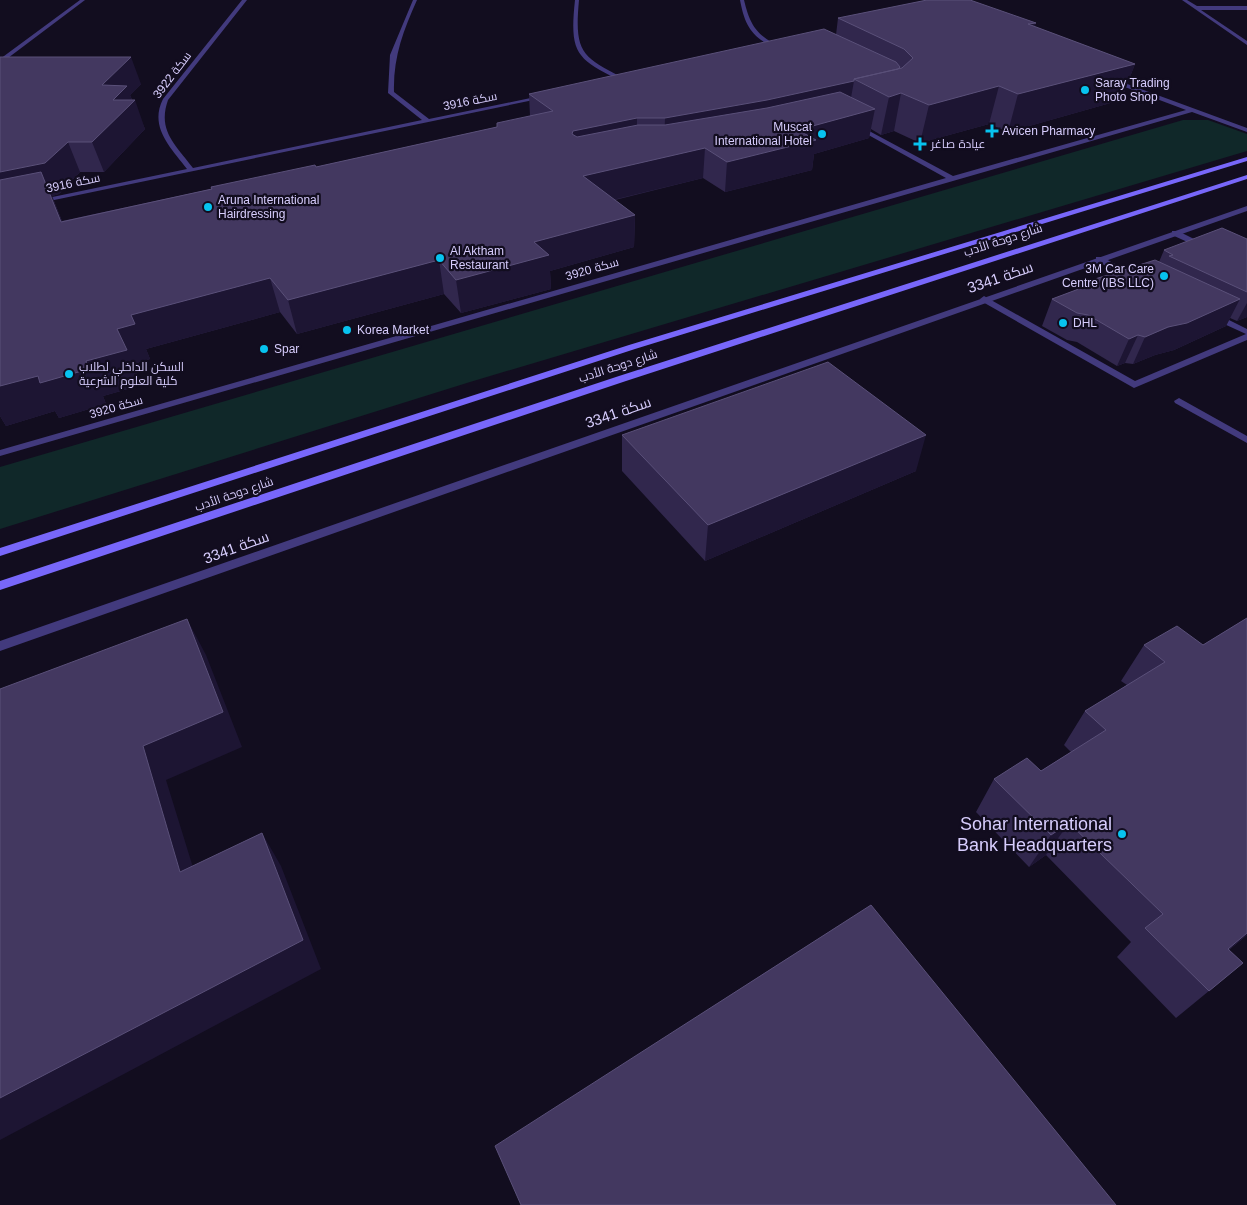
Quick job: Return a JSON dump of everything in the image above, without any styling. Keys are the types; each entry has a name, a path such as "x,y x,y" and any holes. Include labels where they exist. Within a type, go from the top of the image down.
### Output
{"main road":[{"name":"شارع دوحة الأدب","path":"0,552 641,344 1247,159"},
{"name":"شارع دوحة الأدب","path":"0,586 572,394 1050,238 1247,177"}],"street":[{"path":"0,62 83,0"},
{"name":"سكة 3922","path":"191,170 162,129 158,113 165,100 246,0"},
{"path":"416,0 392,53 390,71 391,93 427,121"},
{"path":"577,0 575,25 577,46 587,61 625,81"},
{"path":"742,0 748,26 762,40 781,50"},
{"path":"1184,0 1247,43"},
{"path":"1196,8 1247,8"},
{"path":"772,52 790,48"},
{"path":"1100,76 1247,130"},
{"path":"616,83 635,79"},
{"name":"سكة 3916","path":"29,204 550,96"},
{"name":"سكة 3920","path":"0,453 1191,110"},
{"path":"851,124 952,179"},
{"name":"سكة 3341","path":"0,646 1247,208"},
{"path":"1175,233 1211,250"},
{"path":"1099,259 1143,280"},
{"path":"984,299 1134,385 1247,337"},
{"path":"1204,311 1247,332"},
{"path":"1179,402 1247,440"}],"green space":[{"path":"1183,120 1208,120 1247,134 1247,151 470,382 0,529 0,467"}],"building":[{"path":"927,0 970,0 1036,23 1028,24 1135,64 1018,94 999,86 929,105 901,93 889,97 854,79 902,68 913,58 904,49 838,18"},
{"path":"824,29 896,62 900,67 854,79 854,81 767,100 665,118 637,118 573,131 572,134 577,137 638,125 665,125 767,108 840,92 875,109 798,130 816,140 727,162 705,148 583,176 635,215 534,242 549,255 456,280 439,260 288,300 270,278 131,315 135,324 117,329 127,350 86,361 89,369 40,383 38,376 0,386 0,180 41,172 61,222 212,189 211,187 315,165 316,167 497,127 497,123 553,111 529,94"},
{"path":"0,57 131,57 102,85 127,86 113,100 135,100 92,142 68,142 45,163 0,172"},
{"path":"1222,228 1247,239 1247,292 1169,256 1173,255 1164,250"},
{"path":"1155,260 1240,299 1187,323 1168,327 1145,337 1138,335 1129,339 1088,315 1077,313 1052,299 1092,284 1095,279"},
{"path":"828,362 926,435 708,525 622,435"},
{"name":"Sohar International Bank Headquarters","path":"1247,618 1247,933 1228,949 1243,963 1209,991 1145,928 1163,914 1069,823 1051,835 994,779 1027,758 1041,771 1106,730 1085,711 1165,662 1144,645 1177,626 1203,645"},
{"path":"187,619 223,712 143,746 180,872 262,833 303,940 0,1098 0,689"},
{"path":"871,905 1116,1205 521,1205 495,1146"}],"place":[{"name":"Saray Trading Photo Shop","path":"1085,90"},
{"name":"Avicen Pharmacy","path":"992,131"},
{"name":"Muscat International Hotel","path":"822,134"},
{"name":"عيادة صاغر","path":"920,144"},
{"name":"Aruna International Hairdressing","path":"208,207"},
{"name":"Al Aktham Restaurant","path":"440,258"},
{"name":"3M Car Care Centre (IBS LLC)","path":"1164,276"},
{"name":"DHL","path":"1063,323"},
{"name":"Korea Market","path":"347,330"},
{"name":"Spar","path":"264,349"},
{"name":"السكن الداخلي لطلاب كلية العلوم الشرعية","path":"69,374"},
{"name":"Sohar International Bank Headquarters","path":"1122,834"}]}
